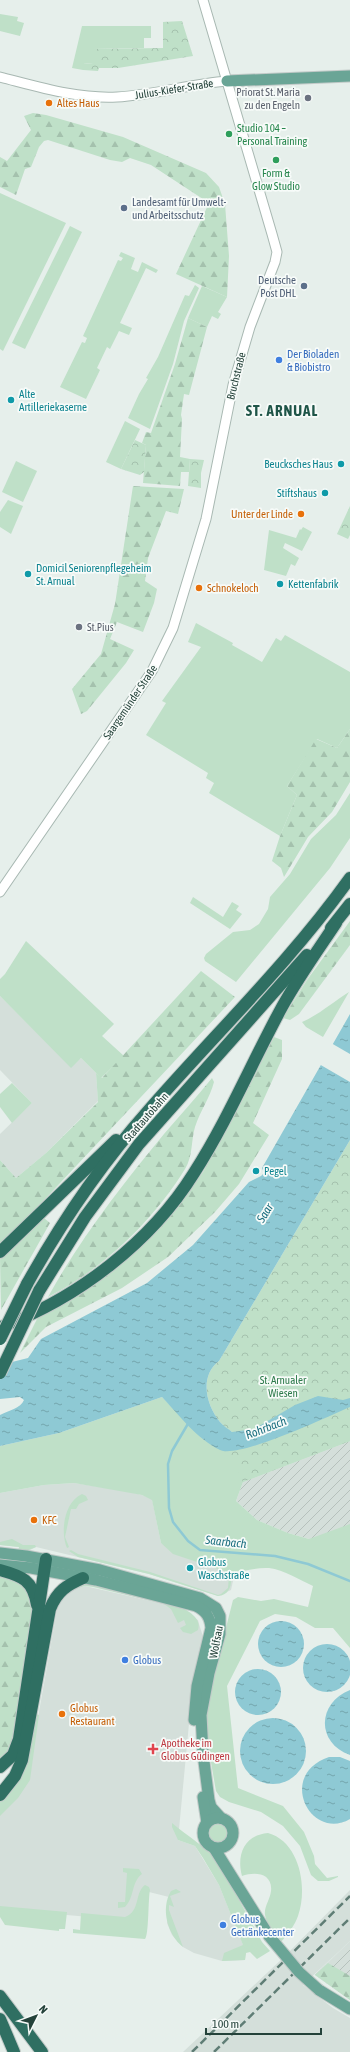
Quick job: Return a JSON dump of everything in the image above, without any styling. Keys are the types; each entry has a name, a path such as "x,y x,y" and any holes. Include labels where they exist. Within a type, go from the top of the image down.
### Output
{"highway":[{"name":"Stadtautobahn","path":"0,1339 44,1253 85,1190 147,1112 261,987 321,916 350,878"},
{"name":"Stadtautobahn","path":"0,1373 39,1291 85,1217 135,1149 336,923 350,904"},
{"path":"0,1327 57,1301 89,1280 127,1250 161,1216 194,1174 214,1141 283,1007 336,923"},
{"path":"1,1252 147,1112"},
{"path":"0,1767 14,1755 18,1743 38,1610 48,1565"},
{"path":"38,1675 48,1565"},
{"path":"0,1570 19,1575 25,1579 36,1596 38,1610"},
{"path":"0,1795 15,1776 25,1747 54,1600 62,1589 83,1578"},
{"path":"0,1996 42,2052"},
{"path":"0,2019 14,2052"}],"main road":[{"name":"Julius-Kiefer-Straße","path":"227,81 350,76"},
{"path":"0,1553 48,1565"},
{"path":"0,1565 48,1565"},
{"name":"Wolfsau","path":"48,1565 83,1578 196,1606 207,1614 211,1628 197,1686 194,1719 198,1766 207,1823"},
{"name":"Wolfsau","path":"48,1565 100,1570 178,1591 209,1602 216,1608 220,1616 220,1625 201,1715 203,1754 209,1800 211,1807 220,1818"},
{"path":"231,1873 228,1845 233,1836 233,1828 228,1821 220,1818 213,1819 207,1823 204,1828 204,1837 207,1844 214,1848 231,1873 269,1936 294,1967 319,1990 350,2009"},
{"path":"214,1848 221,1848 228,1845"}],"street":[{"path":"203,0 227,81"},
{"name":"Julius-Kiefer-Straße","path":"0,77 73,96 104,97 138,96 227,81"},
{"name":"Bruchstraße","path":"212,490 227,413 240,360 256,308 276,258 275,245 227,81"},
{"name":"Saargemünder Straße","path":"0,892 162,655 179,614 206,519 212,490"}],"shaded area":[{"path":"0,996 71,1067 81,1058 96,1073 98,1101 46,1153 16,1178 0,1160 0,1134 32,1103 0,1070"},
{"path":"350,1441 350,1567 309,1539 288,1533 257,1520 236,1501 243,1482"},
{"path":"74,1483 126,1491 152,1499 161,1543 227,1571 235,1572 231,1590 218,1596 149,1574 36,1547 30,1550 19,1551 19,1547 0,1545 0,1493 44,1485"},
{"path":"85,1586 164,1604 198,1620 205,1643 190,1713 178,1840 195,1846 219,1885 246,1952 245,1960 222,1961 194,1953 183,1947 172,1935 167,1923 169,1897 149,1892 145,1922 0,1909 0,1810 28,1774 57,1610 62,1600 72,1590"},
{"path":"350,1890 350,1941 303,1985 333,2008 350,2018 350,2052 183,2052 285,1956"},
{"path":"350,1941 350,2000 315,1975"}],"green space":[{"path":"0,14 18,17 17,21 24,23 20,36 0,31"},
{"path":"182,21 193,56 118,68 99,68 98,71 83,70 83,63 93,64 93,49 163,48 163,22"},
{"path":"82,26 151,26 151,38 144,38 144,48 93,49 93,64 84,63 83,70 72,68"},
{"path":"33,113 46,115 123,137 206,173 219,187 225,204 229,256 227,297 176,274 209,203 151,165 130,158 122,162 110,160 48,140 44,141 39,147 31,167 25,169 16,195 0,187 0,157 7,161 31,130 24,116"},
{"path":"0,193 66,223 3,351 0,349"},
{"path":"70,226 82,232 25,349 12,343"},
{"path":"121,252 135,258 131,269 138,272 142,262 158,270 156,273 146,268 120,323 132,328 129,335 119,331 110,349 107,347 97,368 100,370 86,399 60,387 82,342 85,343 87,338 83,336 118,260 121,261 123,258 119,256"},
{"path":"195,285 199,288 184,321 173,364 150,429 128,418 148,379 146,378 158,357 185,295 189,296"},
{"path":"202,286 227,297 218,312 221,314 218,319 212,316 207,327 188,318"},
{"path":"188,318 207,327 189,395 184,394 181,415 180,457 190,459 188,486 189,472 181,472 180,486 143,483 146,445 142,443 146,432 151,433 175,364"},
{"path":"125,421 140,429 121,469 106,462"},
{"path":"135,440 146,445 144,472 140,475 121,469"},
{"path":"190,459 204,460 201,473 201,488 188,486"},
{"path":"16,461 37,471 23,502 2,492"},
{"path":"133,486 184,489 178,514 166,511 148,558 145,581 157,589 154,603 143,632 117,622 110,639 134,650 126,663 87,711 81,714 72,689 101,654 115,604"},
{"path":"8,500 23,506 11,534 0,527 0,512"},
{"path":"350,506 350,535 348,539 337,534"},
{"path":"303,527 312,532 302,551 285,543 283,548 299,558 295,566 291,564 286,576 264,570 269,530 296,538 300,529 301,530"},
{"path":"196,623 233,643 232,645 262,662 276,638 281,641 285,635 350,672 350,729 337,748 317,739 287,786 297,795 280,836 209,793 214,783 206,778 208,773 146,735 166,703 162,701 201,647 188,642"},
{"path":"350,729 350,782 332,812 308,837 284,877 281,868 272,861 280,836 297,795 287,786 316,739 337,748"},
{"path":"350,793 350,838 330,868 236,982 205,961 204,958 206,954 233,932 250,930 259,924 268,909 270,897 290,874 311,839 336,815"},
{"path":"193,897 223,917 232,902 239,906 236,910 242,914 230,929 190,903"},
{"path":"350,921 350,945 299,1014 290,1020 283,1018 307,980"},
{"path":"26,941 114,1024 102,1036 124,1056 101,1078 81,1058 71,1068 0,996 0,979 5,974"},
{"path":"201,971 235,997 14,1232 0,1243 0,1160 16,1178 46,1153 98,1102 96,1073 102,1078"},
{"path":"349,992 323,1037 306,1027 302,1022 321,1012"},
{"path":"274,1037 282,1040 282,1059 253,1123 269,1135 239,1184 215,1212 168,1257 122,1288 46,1327 20,1353 39,1315 157,1228 185,1197 203,1172"},
{"path":"212,1078 214,1082 210,1094 195,1127 188,1164 158,1207 125,1242 107,1258 68,1286 48,1297 60,1275 117,1193 164,1134"},
{"path":"12,1083 32,1103 12,1123 0,1107 0,1094"},
{"name":"St. Arnualer Wiesen","path":"350,1140 350,1441 243,1482 230,1452 232,1432 220,1422 208,1399 207,1382 209,1374 219,1361"},
{"path":"44,1218 50,1223 1,1310 0,1257"},
{"path":"162,1397 198,1434 350,1441 243,1482 236,1501 257,1520 288,1533 309,1539 350,1524 350,1648 333,1628 315,1628 296,1617 275,1614 260,1621 227,1686 238,1788 283,1806 304,1832 314,1856 315,1864 327,1878 338,1876 329,1881 318,1881 311,1875 300,1846 283,1826 261,1812 229,1802 220,1797 216,1791 206,1734 206,1716 214,1675 233,1600 238,1597 261,1601 274,1599 308,1607 313,1586 280,1571 269,1568 259,1568 238,1572 228,1572 231,1576 229,1589 225,1594 218,1596 149,1574 78,1557 69,1551 71,1550 78,1554 150,1572 218,1595 228,1588 229,1576 224,1571 173,1554 161,1543 152,1500 142,1495 74,1483 44,1485 0,1493 0,1446 59,1433"},
{"path":"82,1494 86,1496 88,1500 79,1504 76,1509 71,1509 65,1537 69,1547 67,1548 64,1534 64,1526 67,1510 76,1498"},
{"path":"12,1539 23,1545 35,1545 36,1547 26,1551 18,1551 19,1547 0,1545 0,1542"},
{"path":"0,1574 24,1585 34,1607 12,1748 0,1761"},
{"path":"84,1583 181,1607 197,1619 199,1626 198,1630 191,1634 183,1632 180,1628 186,1625 184,1620 178,1623 171,1609 164,1604 93,1587 85,1586 72,1590 68,1588"},
{"path":"36,1714 39,1715 30,1780 18,1798 0,1816 0,1802 15,1786"},
{"path":"172,1823 203,1847 219,1863 262,1942 270,1951 257,1959 250,1952 246,1953 245,1960 222,1961 224,1953 243,1945 219,1885 195,1846 178,1840 172,1827"},
{"path":"218,1823 225,1826 228,1833 225,1840 218,1843 211,1840 208,1833 211,1826"},
{"path":"268,1833 279,1838 288,1846 299,1867 301,1880 301,1905 298,1916 295,1923 281,1942 269,1926 265,1915 265,1909 271,1891 269,1880 262,1875 257,1874 247,1874 242,1876 240,1868 242,1853 248,1842 253,1837"},
{"path":"123,1868 139,1869 142,1874 136,1881 128,1903 125,1907 118,1908 118,1902 125,1902 127,1873 123,1872"},
{"path":"145,1885 149,1887 150,1890 145,1939 73,1933 73,1929 80,1930 81,1913 125,1917 130,1914 133,1911 139,1893"},
{"path":"176,1889 181,1892 170,1896 174,1907 169,1905 169,1910 183,1947 173,1936 167,1921 166,1913 168,1898 171,1891"},
{"path":"0,1906 67,1912 65,1929 59,1929 59,1931 5,1925 0,1917"},
{"path":"328,1963 350,1976 350,2000 315,1975"}],"water":[{"path":"350,1014 350,1140 219,1361 209,1374 207,1391 208,1399 215,1415 221,1423 232,1432 254,1429 295,1405 318,1396 343,1400 350,1398 350,1407 264,1443 230,1451 220,1450 204,1440 162,1397 59,1433 0,1446 0,1415 17,1407 24,1400 20,1397 0,1399 0,1365 28,1358 41,1339 147,1283 193,1245 249,1182 264,1173 262,1168"},
{"path":"276,1621 286,1621 294,1625 300,1631 304,1639 304,1649 300,1657 294,1663 286,1667 276,1667 268,1663 262,1657 258,1649 258,1639 262,1631 268,1625"},
{"path":"327,1644 336,1646 344,1651 349,1659 351,1668 349,1677 344,1685 336,1690 327,1692 318,1690 310,1685 305,1677 303,1668 305,1659 310,1651 318,1646"},
{"path":"258,1669 271,1673 277,1679 281,1692 277,1705 271,1711 258,1715 245,1711 239,1705 235,1692 239,1679 245,1673"},
{"path":"350,1690 350,1755 339,1749 331,1742 326,1733 325,1723 331,1704 339,1696"},
{"path":"273,1718 285,1721 296,1728 303,1739 306,1751 303,1763 296,1774 285,1781 273,1784 261,1781 250,1774 243,1763 240,1751 243,1739 250,1728 261,1721"},
{"path":"329,1757 340,1757 350,1761 350,1819 336,1824 323,1822 312,1814 305,1803 302,1791 304,1778 313,1766"}],"pier":[{"path":"331,1043 350,1054 350,1082 319,1064"}],"waterway":[{"name":"Saarbach","path":"189,1422 172,1451 168,1464 169,1508 173,1522 188,1541 200,1550 275,1556 308,1564 350,1581"}],"railway":[{"path":"192,2052 350,1896"},
{"path":"214,2052 350,1918"}],"place":[{"name":"Priorat St. Maria zu den Engeln","path":"308,98"},
{"name":"Altes Haus","path":"49,103"},
{"name":"Studio 104 – Personal Training","path":"229,134"},
{"name":"Form & Glow Studio","path":"276,160"},
{"name":"Landesamt für Umwelt- und Arbeitsschutz","path":"124,208"},
{"name":"Deutsche Post DHL","path":"304,286"},
{"name":"Der Bioladen & Biobistro","path":"279,360"},
{"name":"Alte Artilleriekaserne","path":"11,400"},
{"name":"Beucksches Haus","path":"341,464"},
{"name":"Stiftshaus","path":"325,493"},
{"name":"Unter der Linde","path":"301,514"},
{"name":"Domicil Seniorenpflegeheim St. Arnual","path":"28,574"},
{"name":"Kettenfabrik","path":"280,584"},
{"name":"Schnokeloch","path":"199,588"},
{"name":"St.Pius","path":"79,627"},
{"name":"Pegel","path":"256,1171"},
{"name":"KFC","path":"34,1520"},
{"name":"Globus Waschstraße","path":"190,1568"},
{"name":"Globus","path":"125,1660"},
{"name":"Globus Restaurant","path":"62,1714"},
{"name":"Apotheke im Globus Güdingen","path":"153,1749"},
{"name":"Globus Getränkecenter","path":"223,1925"}],"district":[{"name":"ST. ARNUAL","path":"282,411"}],"water label":[{"name":"Saar","path":"265,1213"},
{"name":"Rohrbach","path":"266,1428"}]}
